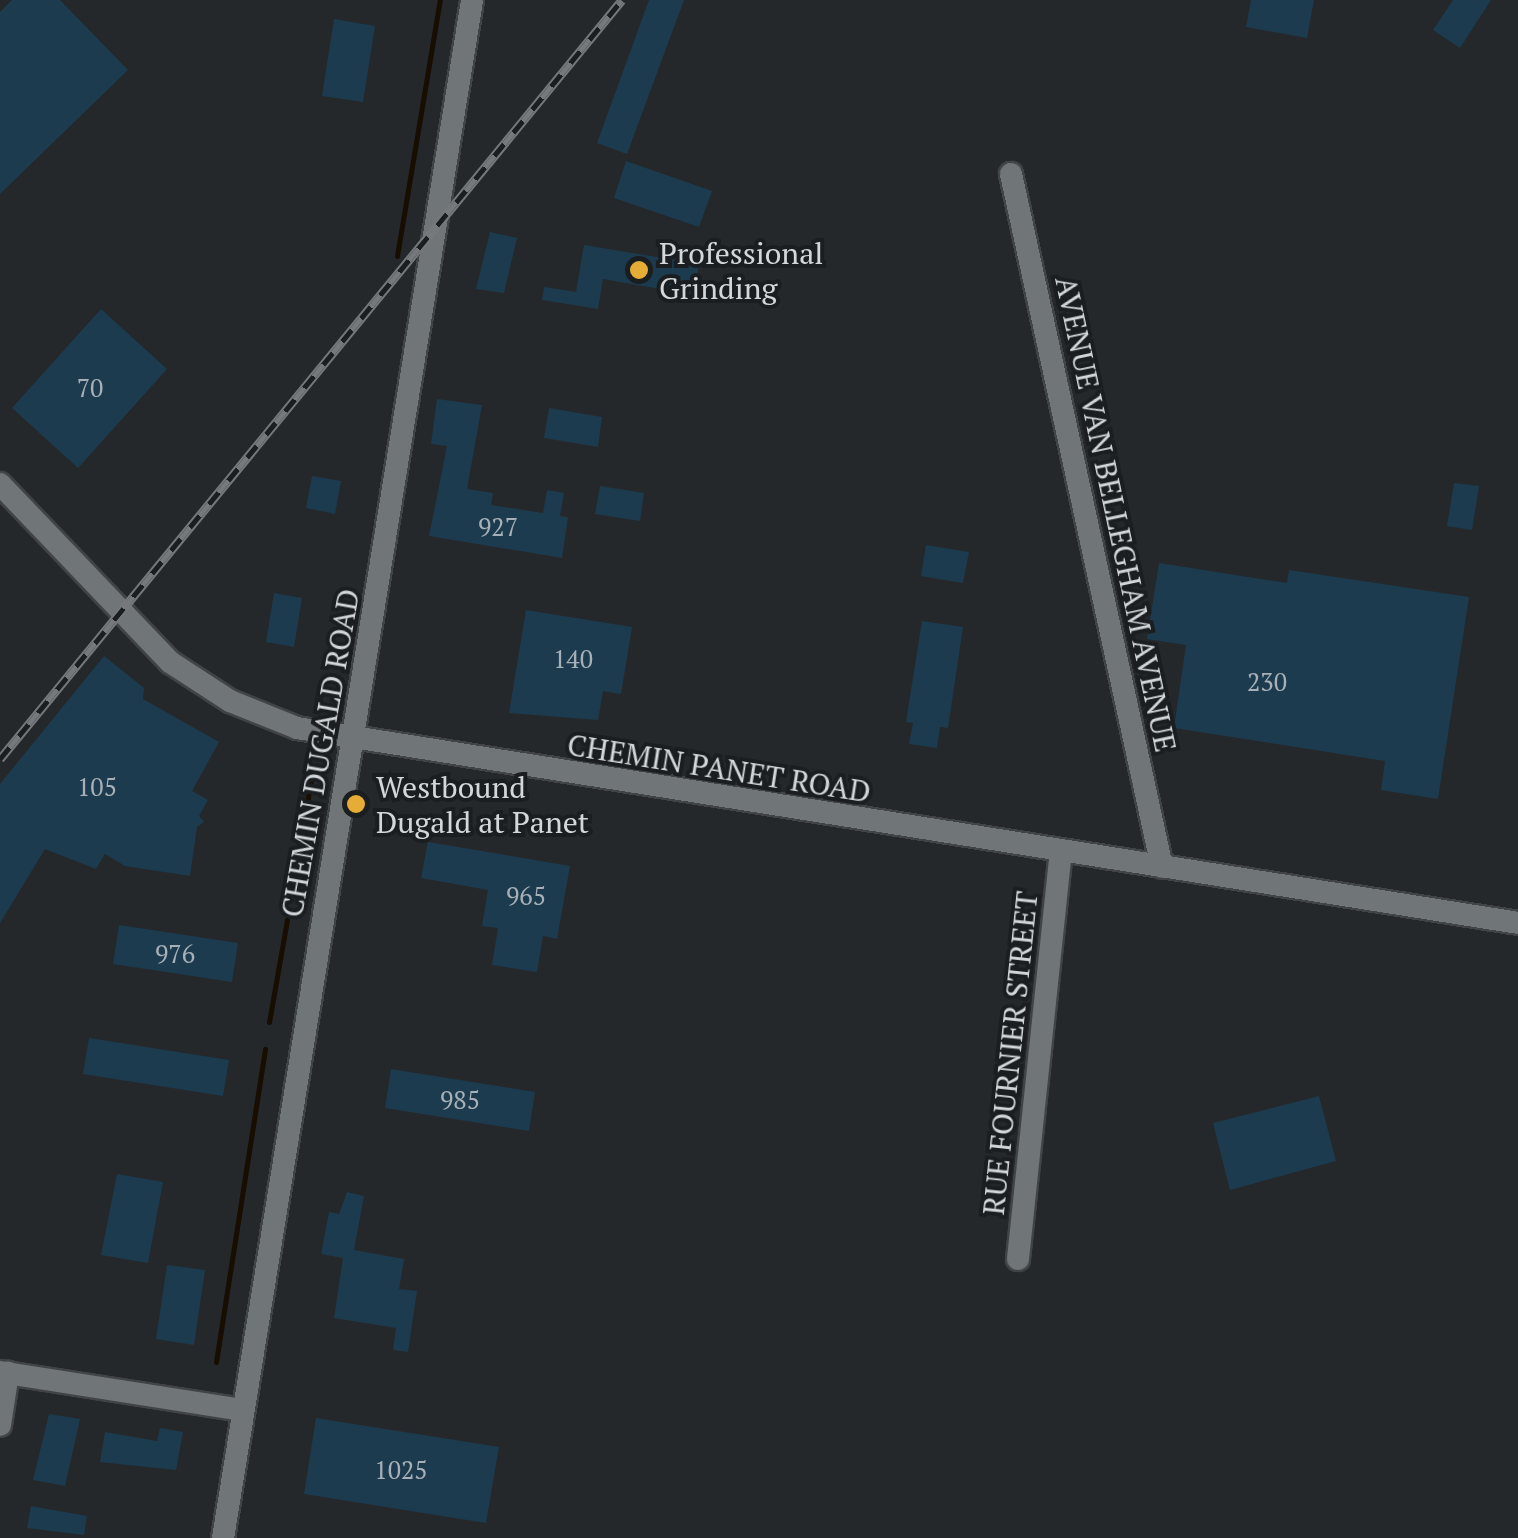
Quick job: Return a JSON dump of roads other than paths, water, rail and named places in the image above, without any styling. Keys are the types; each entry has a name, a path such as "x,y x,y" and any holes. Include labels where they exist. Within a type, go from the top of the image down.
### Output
{"street":[{"name":"CHEMIN DUGALD ROAD","path":"222,1531 356,741 472,0"},
{"name":"AVENUE VAN BELLEGHAM AVENUE","path":"1011,174 1162,868"},
{"name":"CHEMIN PANET ROAD","path":"0,484 170,662 230,701 297,728 356,741 1518,923"},
{"name":"RUE FOURNIER STREET","path":"1018,1259 1061,852"},
{"path":"0,1425 4,1373 243,1410"}],"waterway":[{"path":"397,256 440,0"},
{"path":"291,893 313,769"},
{"path":"269,1022 287,920"},
{"path":"216,1362 265,1049"}],"railway":[{"path":"0,759 622,0"}],"place":[{"name":"Professional Grinding","path":"639,270"},
{"name":"Westbound Dugald at Panet","path":"356,804"}]}
